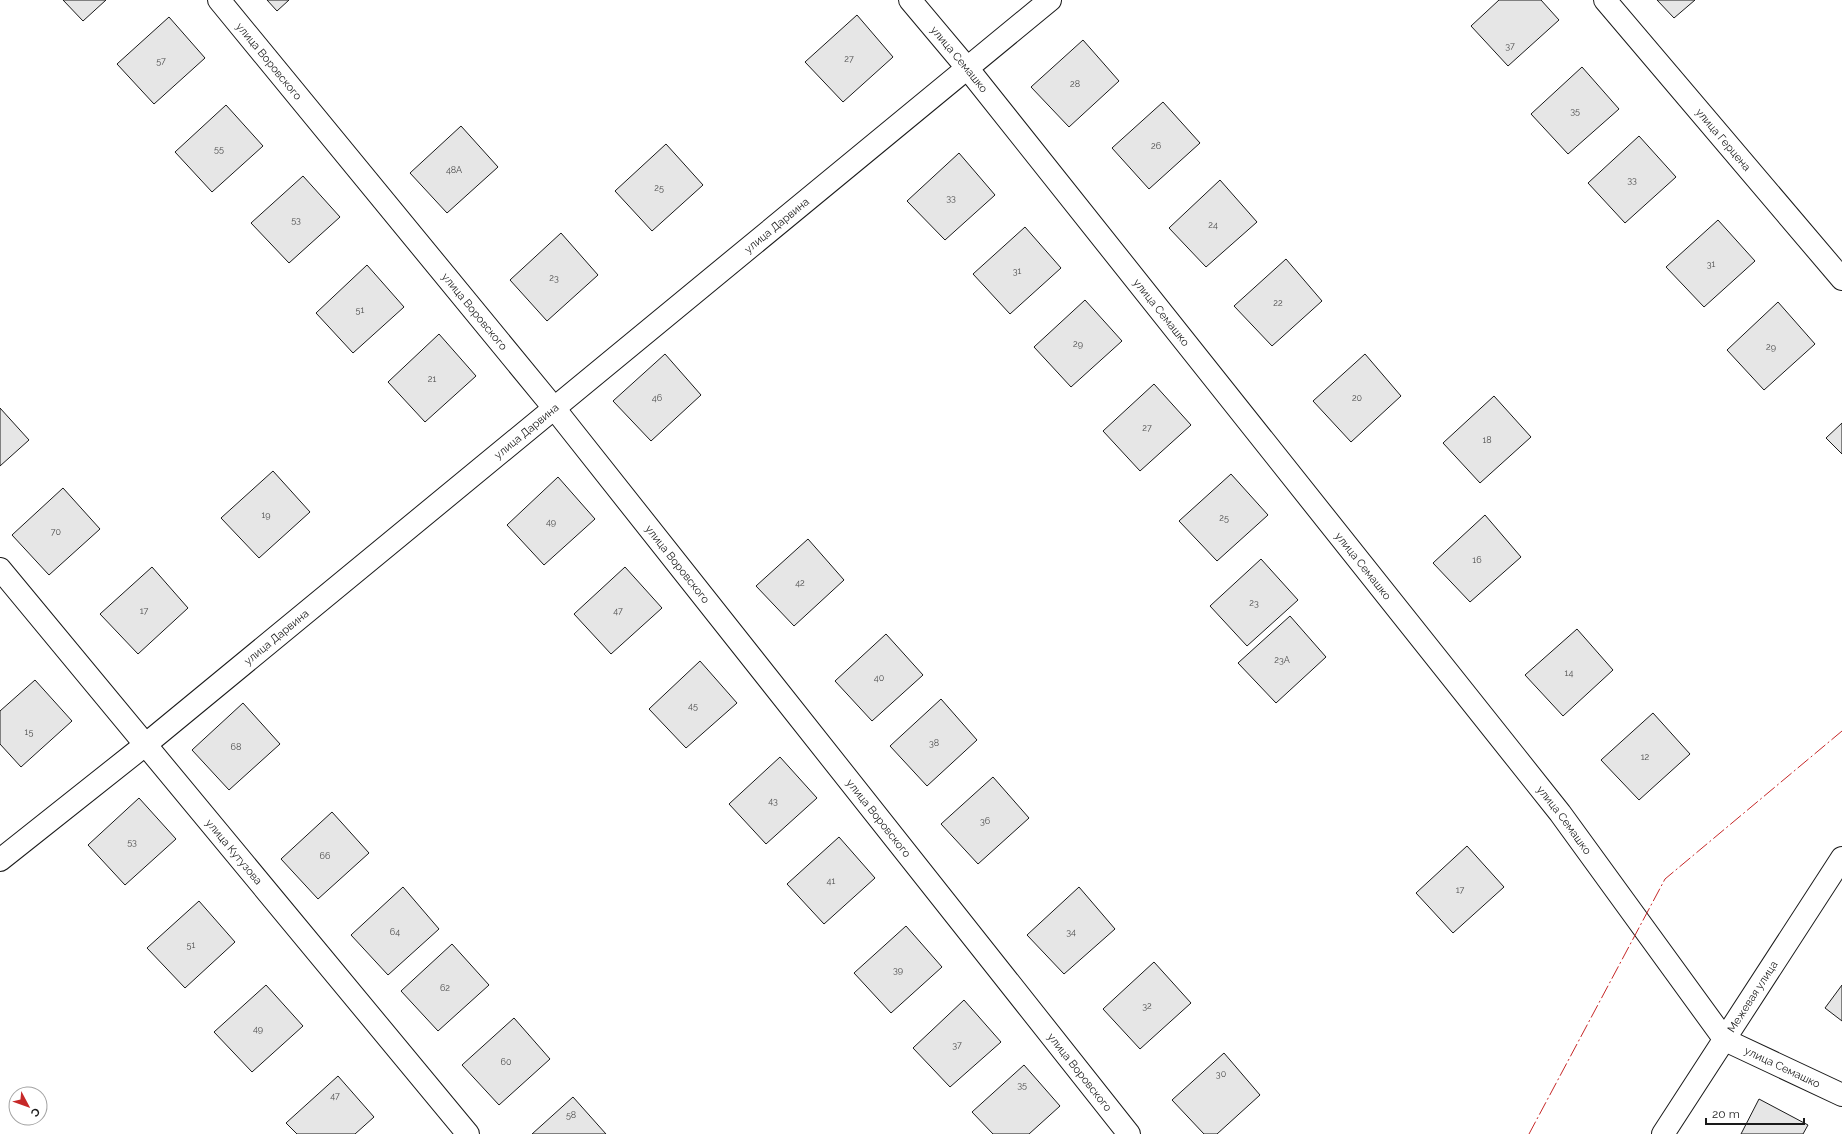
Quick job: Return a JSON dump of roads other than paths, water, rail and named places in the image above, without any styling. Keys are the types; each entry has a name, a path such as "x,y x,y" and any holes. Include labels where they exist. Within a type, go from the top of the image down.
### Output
{"street":[{"name":"улица Воровского","path":"218,0 554,408 1129,1134"},
{"name":"улица Семашко","path":"910,0 968,69 1560,813 1725,1040 1842,1095"},
{"name":"улица Дарвина","path":"0,860 145,745 1050,0"},
{"name":"улица Герцена","path":"1605,0 1842,279"},
{"name":"улица Кутузова","path":"0,569 468,1134"},
{"name":"Межевая улица","path":"1663,1134 1842,858"}]}
